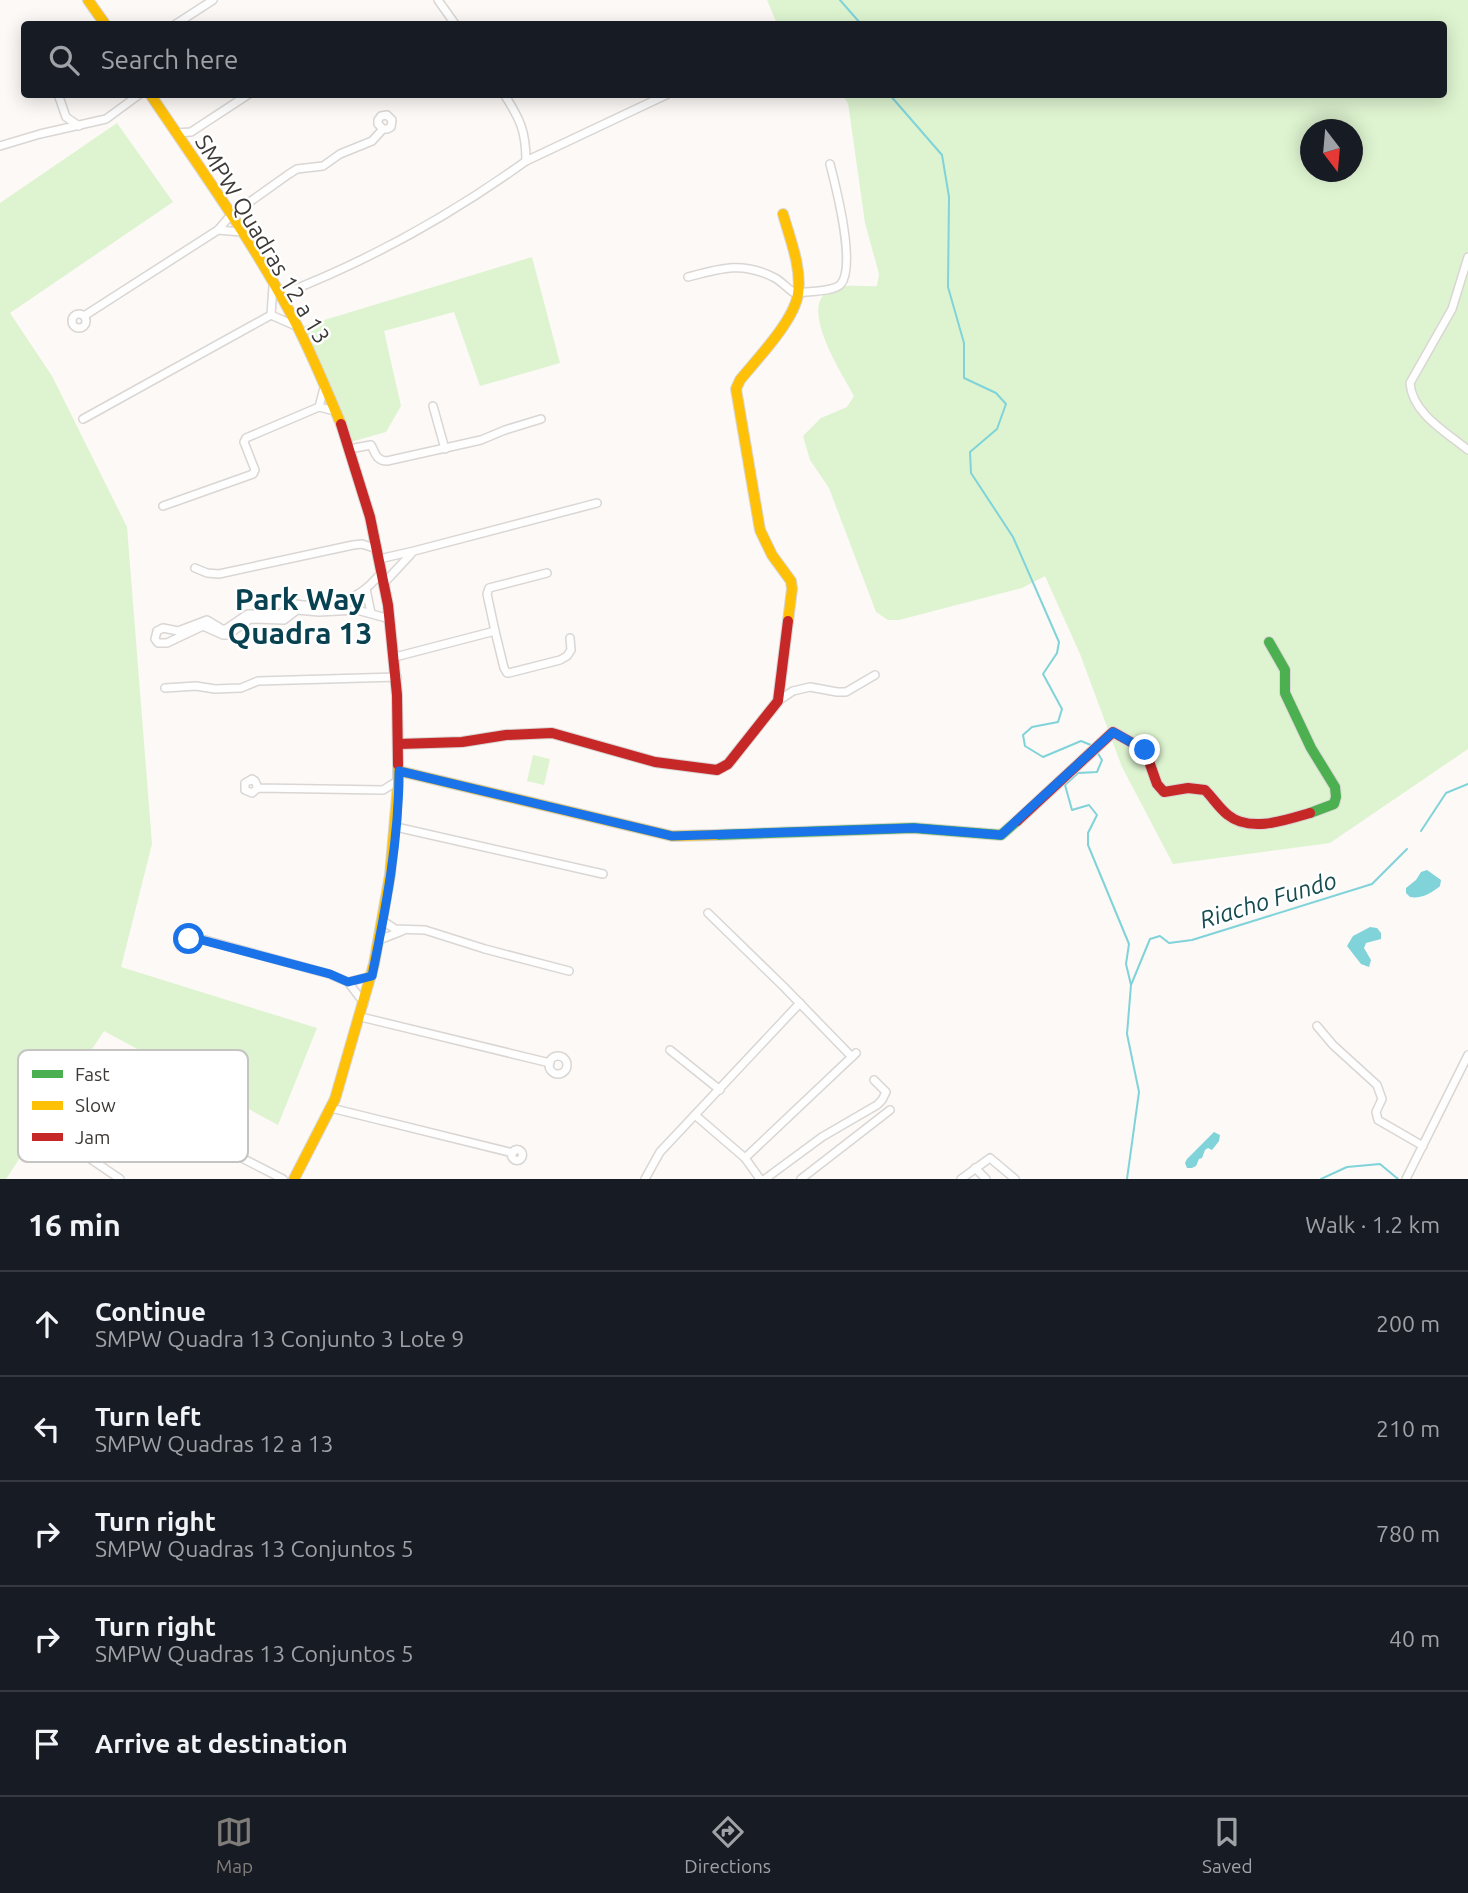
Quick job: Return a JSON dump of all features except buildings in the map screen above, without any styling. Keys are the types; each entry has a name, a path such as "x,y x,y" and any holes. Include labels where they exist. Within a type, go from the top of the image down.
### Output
{"street":[{"path":"89,0 103,21"},
{"path":"181,21 213,0"},
{"path":"439,0 453,21"},
{"path":"59,98 66,117 79,126"},
{"path":"0,146 106,119 135,98"},
{"name":"SMPW Quadras 12 a 13","path":"153,98 230,216 297,326 335,411 364,496 372,531 384,555 383,578 395,657 400,716 398,805 383,921 365,1004 331,1108 294,1179"},
{"path":"176,133 191,132 243,98"},
{"path":"505,98 523,128 526,161"},
{"path":"280,295 329,276 391,245 475,197 526,161 660,98"},
{"path":"84,316 218,230 230,216 289,174 302,168 323,166 340,154 367,144 383,129"},
{"path":"185,147 191,132"},
{"path":"688,277 726,268 750,268 773,277 798,294 835,288 841,283 845,273 846,244 830,164"},
{"path":"778,701 792,585 772,555 760,530 736,388 780,330 798,294 794,256 783,214"},
{"path":"218,230 240,232"},
{"path":"1468,257 1452,309 1410,383 1411,394 1417,405 1468,450"},
{"path":"271,315 273,285"},
{"path":"271,315 297,326"},
{"path":"83,419 271,315"},
{"path":"319,407 324,384"},
{"path":"433,406 445,449"},
{"path":"163,506 253,474 255,470 244,442 246,438 319,407 335,411"},
{"path":"349,449 371,445 377,457 384,461 481,440 541,419"},
{"path":"384,555 414,551 597,503"},
{"path":"362,544 372,531"},
{"path":"195,568 219,574 362,544 397,559 397,567"},
{"path":"390,619 352,609 319,612 297,610 284,620 250,619 229,635 203,626 167,643 158,643 155,639 157,631 163,628 181,630 207,620 226,629 248,614 280,614 295,604 312,606 352,597 383,578 414,551"},
{"path":"547,573 489,588 487,594 504,668 509,673 564,658 571,650 570,638"},
{"path":"366,589 371,613"},
{"path":"395,657 495,631"},
{"path":"258,788 383,790 399,775 460,784 664,835 914,828 1001,835 1113,732 1145,750 1157,784 1164,792 1199,788 1205,790 1231,818 1250,824 1268,823 1334,804 1336,797 1335,787 1311,748 1285,693 1284,670 1269,642"},
{"path":"399,744 462,742 506,735 551,733 655,762 717,770 728,764 778,701 793,691 810,687 846,692 875,675"},
{"path":"165,688 241,688 258,681 397,677"},
{"path":"383,790 398,805"},
{"path":"396,827 603,874"},
{"path":"708,913 854,1055 745,1158"},
{"path":"383,921 403,931"},
{"path":"379,940 403,931 425,930 485,950 569,971"},
{"path":"189,939 198,939 330,974 348,982 365,1004"},
{"path":"348,982 372,976"},
{"path":"645,1179 660,1152 800,1003"},
{"path":"361,1017 550,1063"},
{"path":"1317,1026 1333,1045 1377,1085 1382,1100 1376,1112 1378,1121 1423,1146"},
{"path":"670,1050 720,1090"},
{"path":"1406,1179 1468,1055"},
{"path":"765,1179 822,1137 882,1100 886,1092 874,1080"},
{"path":"331,1108 513,1153"},
{"path":"801,1179 890,1110"},
{"path":"695,1115 745,1158 760,1179"},
{"path":"961,1179 990,1158 1015,1179"},
{"path":"248,1161 283,1179"},
{"path":"95,1162 120,1179"},
{"path":"975,1168 986,1179"}],"green space":[{"path":"767,0 1468,0 1468,749 1330,843 1173,864 1122,767 1080,654 1045,576 1022,588 899,620 888,620 876,612 829,488 810,460 803,436 821,418 847,407 854,396 826,342 818,312 820,300 828,291 839,287 877,286 879,274 865,223 848,103 844,98 1447,98 1447,21 776,21"},
{"path":"117,123 173,202 10,313 52,376 127,527 152,844 121,967 317,1028 278,1125 248,1109 248,1050 139,1050 104,1031 91,1050 18,1050 18,1161 6,1179 0,1179 0,203"},
{"path":"532,257 560,363 480,386 454,312 384,331 401,406 386,432 347,443 298,328"},
{"path":"533,755 550,759 544,785 527,781"}],"water":[{"path":"1427,870 1441,880 1440,886 1426,895 1410,897 1406,888 1421,872"},
{"path":"1370,927 1377,928 1381,939 1366,943 1364,948 1371,960 1369,967 1361,964 1347,946 1353,936"},
{"path":"1214,1132 1220,1135 1219,1141 1212,1150 1205,1150 1196,1166 1187,1168 1187,1159"}],"waterway":[{"path":"840,0 858,21"},
{"path":"892,98 942,155 949,197 948,287 964,343 964,378 996,393 1006,404 997,429 970,452 971,473 1013,537 1059,642 1057,653 1043,674 1062,709 1058,722 1032,727 1023,735 1025,746 1043,757 1081,741 1091,745"},
{"path":"1097,752 1102,760 1097,772 1078,773 1065,785 1072,810 1089,805 1097,815 1088,833 1088,845 1129,944 1126,964 1131,985"},
{"name":"Riacho Fundo","path":"1421,831 1446,793 1468,784"},
{"name":"Riacho Fundo","path":"1127,1179 1139,1092 1127,1034 1131,985 1150,939 1160,936 1169,943 1192,940 1372,884 1407,849"},
{"path":"1321,1179 1347,1167 1380,1164 1398,1179"}],"traffic: fast":[{"path":"1269,642 1285,670 1285,693 1311,748 1335,787 1334,804 1310,813"},
{"path":"715,835 913,828 1001,835 1017,821"}],"traffic: slow":[{"path":"88,0 103,21"},
{"path":"153,98 224,203 276,287 305,342 341,424"},
{"path":"783,214 797,264 798,294 790,316 740,380 736,389 760,530 772,555 791,581 788,621"},
{"path":"294,1179 335,1099 374,964 390,875 398,765"},
{"path":"399,771 672,836 715,835"}],"traffic: jam":[{"path":"341,424 370,517 388,605 397,695 398,765"},
{"path":"399,744 462,742 506,735 552,733 655,762 717,770 728,764 778,701 788,621"},
{"path":"1017,821 1113,732 1145,750 1157,784 1164,792 1188,788 1205,790 1228,815 1247,823 1268,823 1310,813"}],"district":[{"name":"Park Way Quadra 13","path":"300,616"}],"route":[{"path":"189,939 194,938 330,974 348,982 372,976 392,866 399,771 672,836 914,828 1001,835 1113,732 1145,750"}]}
